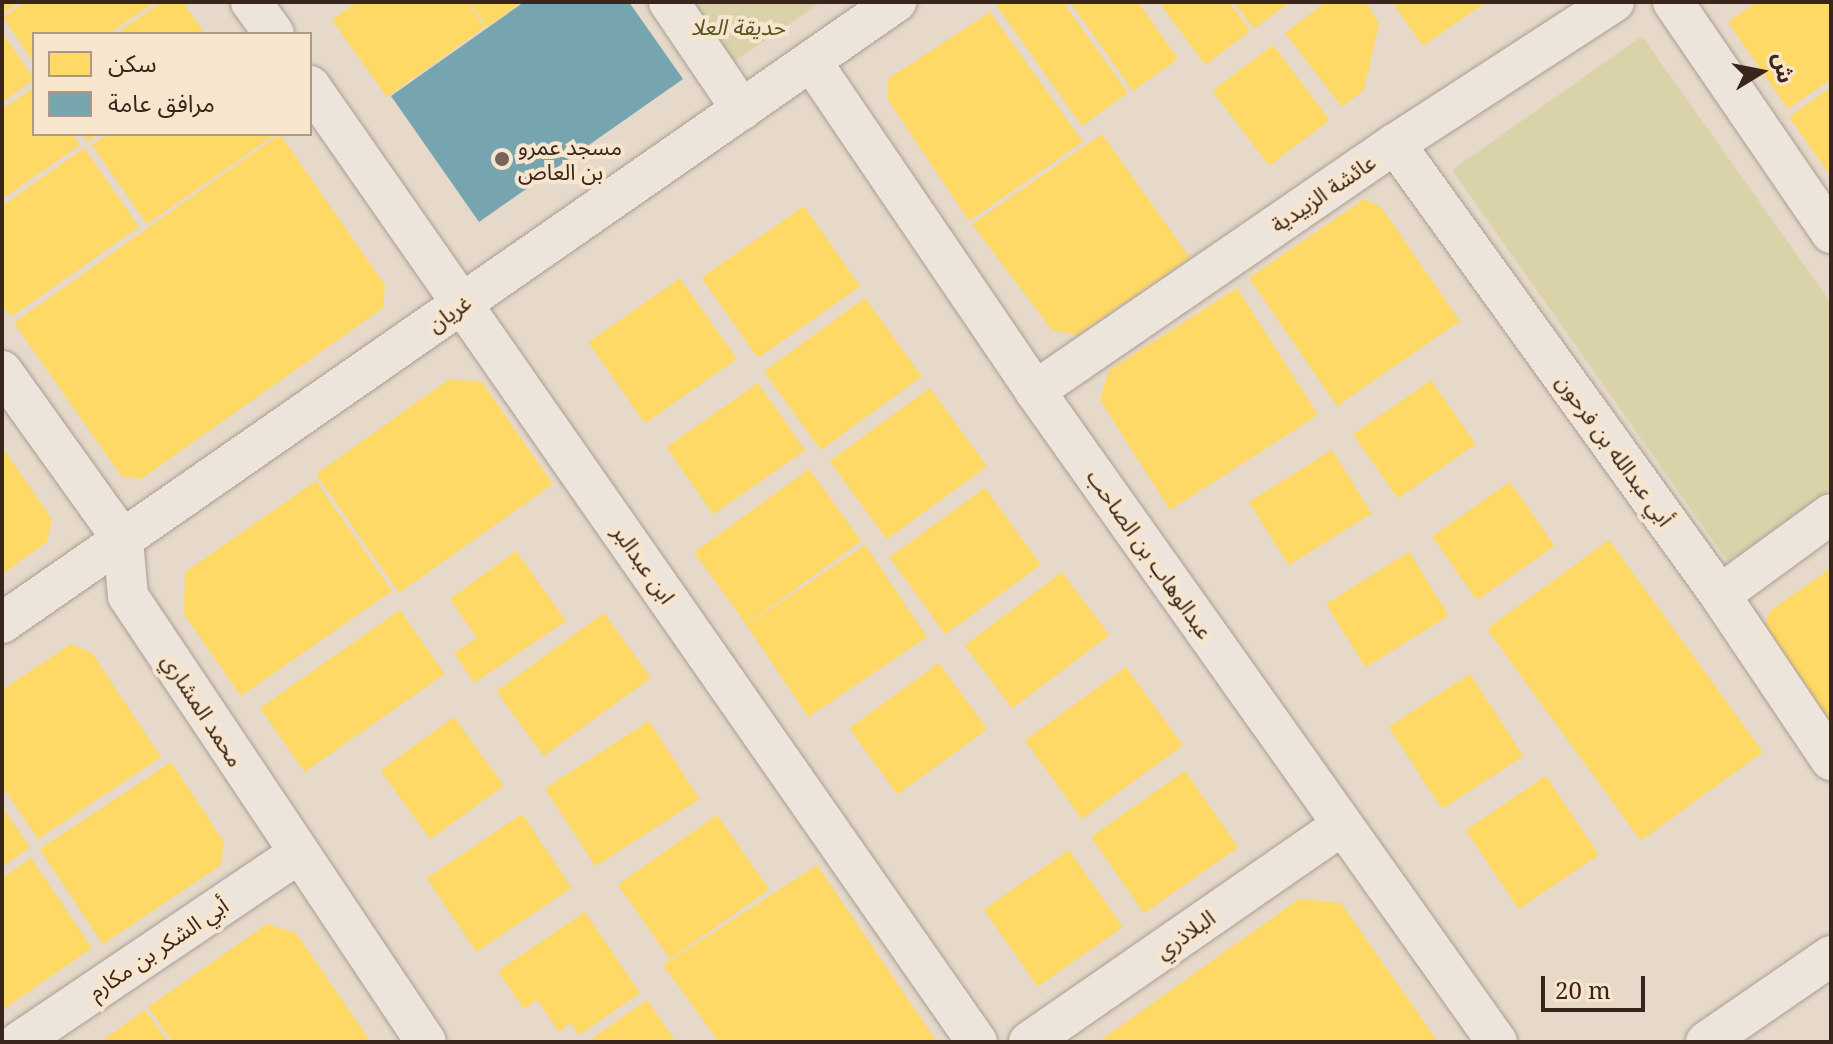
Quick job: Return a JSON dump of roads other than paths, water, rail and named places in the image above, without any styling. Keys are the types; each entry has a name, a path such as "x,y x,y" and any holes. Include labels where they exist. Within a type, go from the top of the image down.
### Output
{"street":[{"path":"669,2 742,110"},
{"name":"غريان","path":"2,623 896,2"},
{"name":"عائشة الزبيدية","path":"1035,391 1395,144 1614,2"},
{"path":"1673,2 1831,233"},
{"name":"عبدالوهاب بن الصاحب","path":"811,61 1035,391 1497,1042"},
{"name":"ابن عبدالبر","path":"312,89 977,1042"},
{"name":"أبي عبدالله بن فرحون","path":"1395,144 1720,595 1831,760"},
{"path":"2,371 123,540"},
{"path":"1720,595 1831,514"},
{"name":"محمد المشاري","path":"123,540 128,596 426,1042"},
{"name":"البلاذري","path":"1029,1042 1341,826"},
{"name":"أبي الشكر بن مكارم","path":"19,1042 298,854"},
{"path":"1706,1042 1831,956"}],"place":[{"name":"مسجد عمرو بن العاص","path":"502,159"}],"park label":[{"name":"حديقة العلا","path":"738,27"}]}
